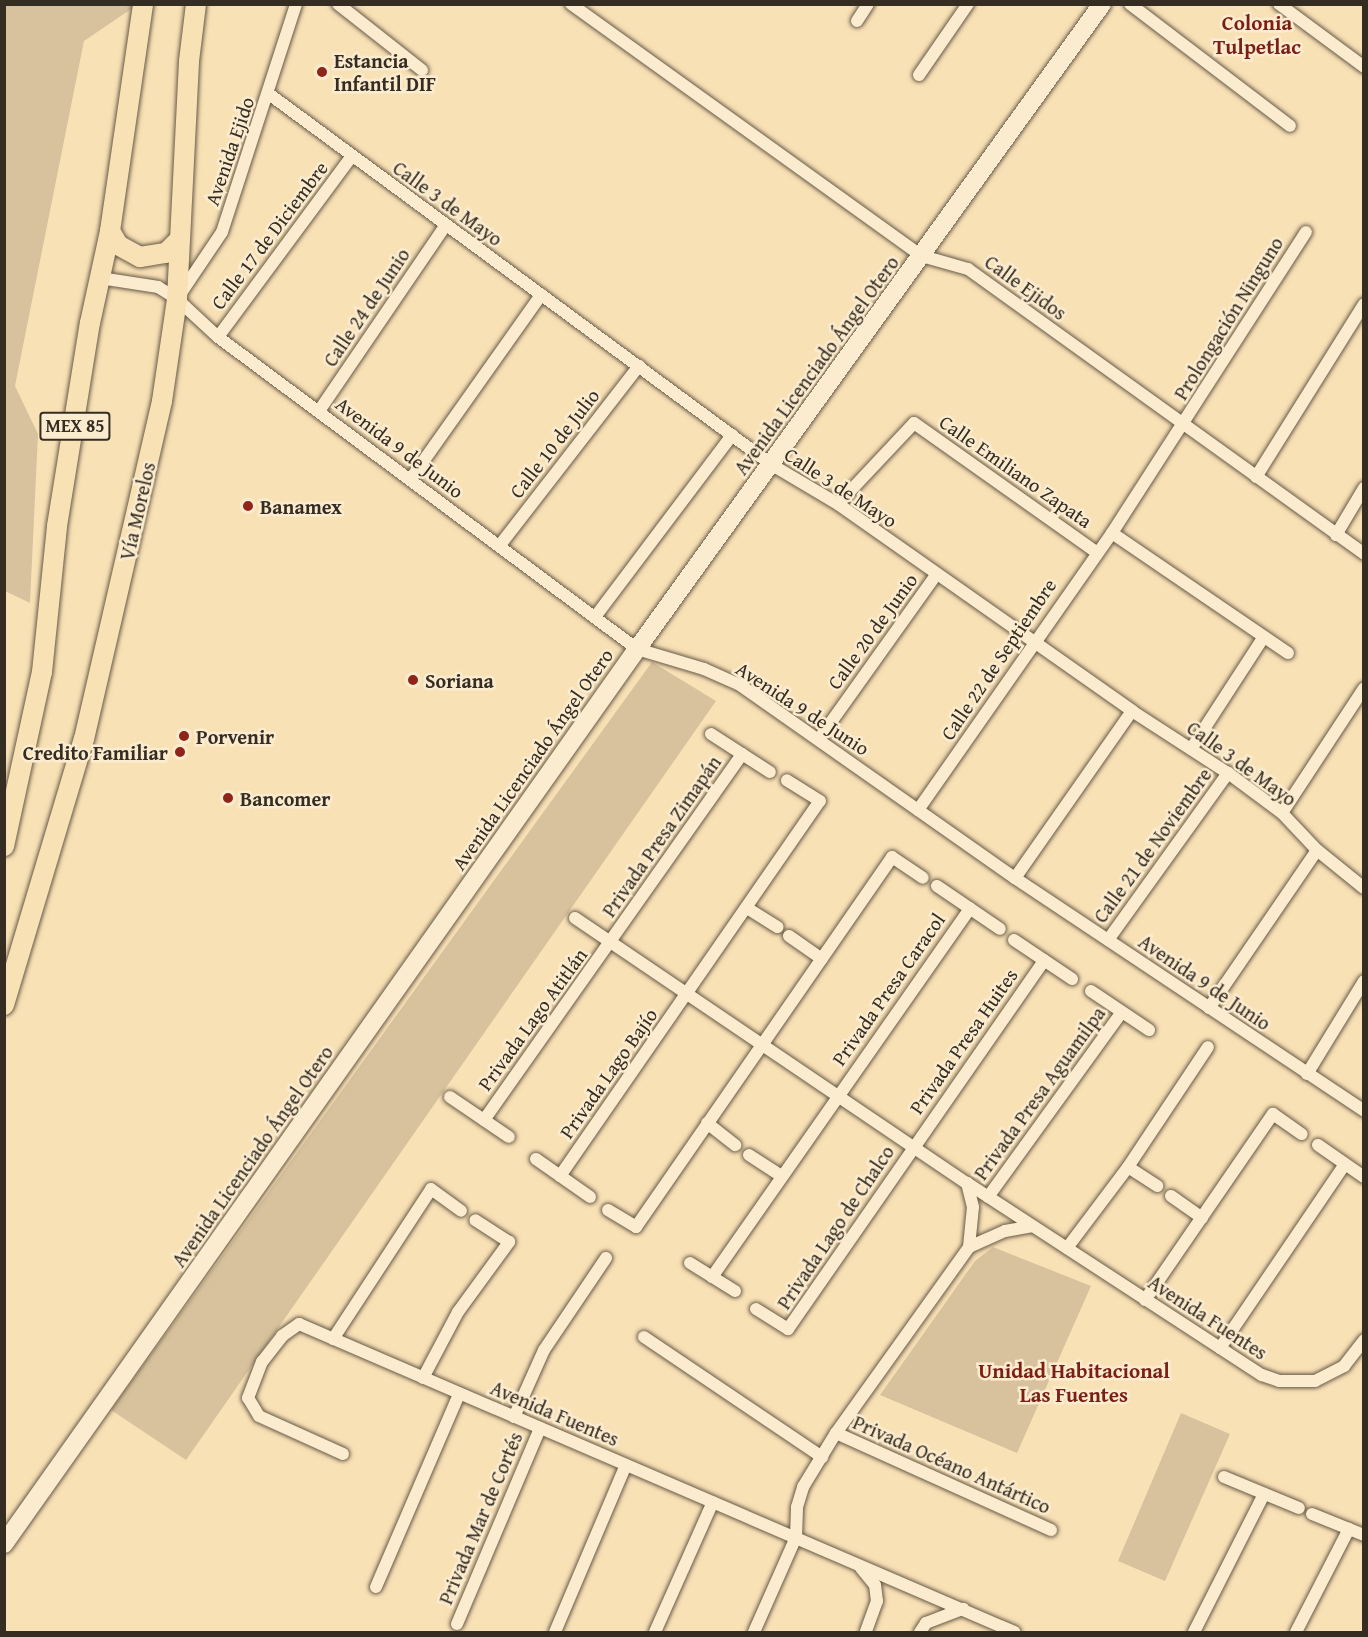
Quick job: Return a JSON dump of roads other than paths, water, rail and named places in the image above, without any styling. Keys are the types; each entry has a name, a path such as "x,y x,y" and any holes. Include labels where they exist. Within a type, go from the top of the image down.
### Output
{"main road":[{"name":"MEX 85","path":"4,846 42,672 57,526 110,231 143,4"},
{"name":"Vía Morelos","path":"4,1005 84,739 162,401 177,299 196,4"},
{"name":"Avenida Licenciado Ángel Otero","path":"4,1544 637,649 772,465 1102,4"},
{"path":"110,231 118,245 140,258 158,256 179,240"}],"street":[{"name":"Avenida Ejido","path":"177,299 222,232 269,94 296,4"},
{"path":"338,4 422,70"},
{"name":"Calle Ejidos","path":"571,4 922,256 968,269 1364,554"},
{"path":"857,21 868,4"},
{"path":"919,75 968,4"},
{"path":"1130,4 1290,126"},
{"path":"1280,4 1364,67"},
{"name":"Calle 3 de Mayo","path":"269,94 351,157 772,465 838,504 1132,711 1228,773 1282,813 1317,850 1364,888"},
{"name":"Calle 17 de Diciembre","path":"218,337 351,157"},
{"name":"Calle 24 de Junio","path":"319,411 445,226"},
{"name":"Prolongación Ninguno","path":"1184,424 1306,232"},
{"name":"Avenida 9 de Junio","path":"100,278 158,287 177,299 218,337 637,649 704,669 740,686 1015,878 1364,1111"},
{"path":"410,480 541,295"},
{"path":"1256,477 1364,304"},
{"name":"Calle 10 de Julio","path":"500,545 639,366"},
{"name":"Calle Emiliano Zapata","path":"838,504 914,423 1095,551"},
{"name":"Calle 22 de Septiembre","path":"918,810 1095,551 1112,533 1184,424"},
{"path":"596,617 732,435"},
{"path":"1336,535 1364,488"},
{"path":"1112,533 1288,653"},
{"name":"Calle 20 de Junio","path":"819,739 936,575"},
{"path":"1191,749 1263,638"},
{"path":"1282,813 1364,688"},
{"path":"1015,878 1132,711"},
{"name":"Privada Presa Zimapán","path":"711,734 770,772"},
{"name":"Privada Presa Zimapán","path":"612,941 741,754"},
{"name":"Calle 21 de Noviembre","path":"1108,940 1228,773"},
{"name":"Privada Lago Bajío","path":"560,1176 820,801 787,780"},
{"path":"1209,1008 1317,850"},
{"path":"608,1210 636,1227 892,857 923,878"},
{"name":"Privada Presa Caracol","path":"937,886 1000,929"},
{"path":"747,908 777,927"},
{"name":"Privada Presa Caracol","path":"712,1277 780,1175 969,908"},
{"name":"Avenida Fuentes","path":"575,918 688,991 988,1197 1262,1375 1295,1382 1330,1375 1344,1366 1364,1340"},
{"path":"789,936 822,959"},
{"name":"Privada Presa Huites","path":"1014,940 1072,979"},
{"name":"Privada Lago Atitlán","path":"484,1120 612,941"},
{"name":"Privada Presa Huites","path":"914,1145 1044,960"},
{"path":"1307,1074 1364,981"},
{"name":"Privada Presa Aguamilpa","path":"1091,991 1149,1030"},
{"name":"Privada Presa Aguamilpa","path":"988,1197 1122,1012"},
{"path":"1067,1248 1128,1167 1208,1047"},
{"name":"Privada Lago Atitlán","path":"450,1097 509,1137"},
{"path":"1145,1300 1273,1114 1302,1134"},
{"path":"707,1123 735,1145"},
{"name":"Privada Lago de Chalco","path":"756,1309 788,1329 914,1145"},
{"path":"1318,1146 1364,1177"},
{"path":"749,1155 780,1175"},
{"path":"536,1159 590,1197"},
{"path":"1220,1348 1344,1164"},
{"path":"1128,1167 1157,1186"},
{"path":"754,1632 796,1538 797,1507 803,1487 836,1433 969,1247 973,1207 967,1183"},
{"path":"333,1339 431,1189 461,1211"},
{"path":"1171,1196 1202,1218"},
{"path":"423,1378 458,1312 509,1242 475,1220"},
{"path":"969,1247 1005,1231 1033,1226"},
{"path":"514,1417 544,1350 606,1258"},
{"path":"690,1263 735,1291"},
{"name":"Avenida Fuentes","path":"343,1454 259,1416 248,1398 262,1362 282,1336 299,1324 1014,1632"},
{"path":"644,1337 822,1457"},
{"path":"376,1587 459,1394"},
{"name":"Privada Mar de Cortés","path":"457,1624 540,1428"},
{"name":"Privada Océano Antártico","path":"836,1433 1051,1530"},
{"path":"555,1632 626,1465"},
{"path":"1224,1477 1299,1508"},
{"path":"1194,1632 1264,1494"},
{"path":"655,1632 713,1502"},
{"path":"1312,1514 1364,1535"},
{"path":"1296,1632 1349,1529"},
{"path":"858,1564 875,1585 877,1601 866,1632"},
{"path":"920,1632 926,1623 963,1610"}],"place":[{"name":"Estancia Infantil DIF","path":"322,72"},
{"name":"Banamex","path":"248,506"},
{"name":"Soriana","path":"413,680"},
{"name":"Porvenir","path":"184,736"},
{"name":"Credito Familiar","path":"180,752"},
{"name":"Bancomer","path":"228,798"}],"district":[{"name":"Colonia Tulpetlac","path":"1257,35"},
{"name":"Unidad Habitacional Las Fuentes","path":"1074,1383"}]}
